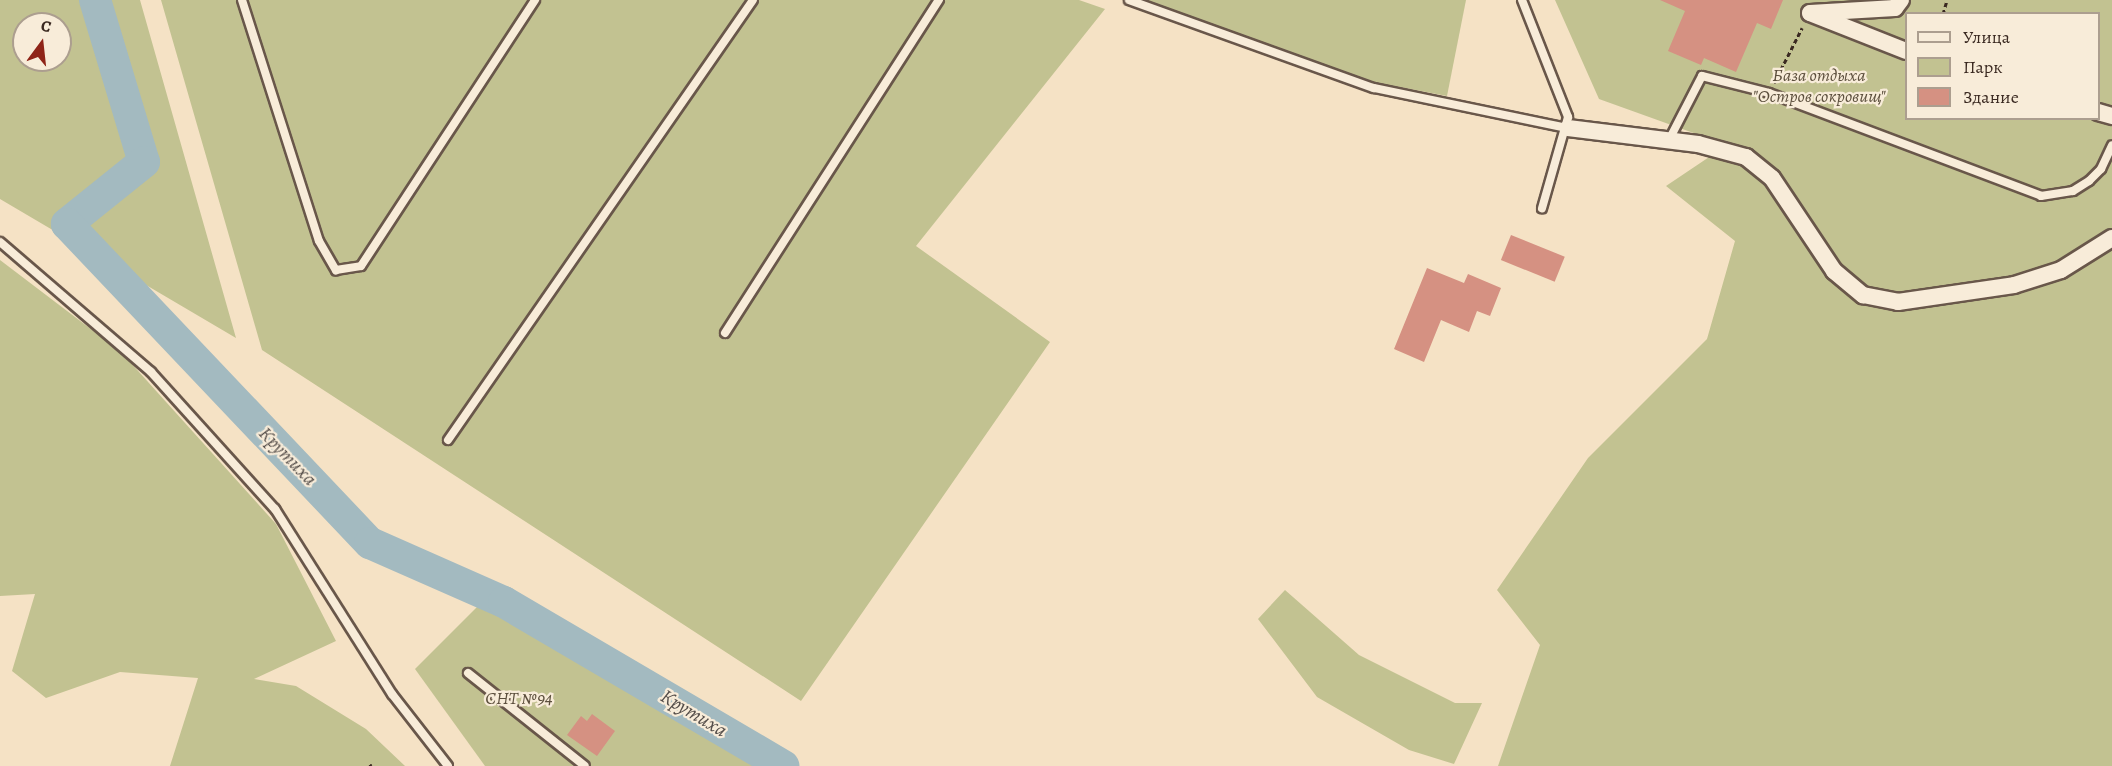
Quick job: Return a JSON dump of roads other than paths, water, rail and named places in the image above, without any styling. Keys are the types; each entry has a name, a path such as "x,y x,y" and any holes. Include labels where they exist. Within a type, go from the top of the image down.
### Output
{"street":[{"path":"1901,0 1895,8 1810,13 1905,51"},
{"path":"1568,128 1732,151 1758,165 1784,193 1834,271 1863,295 1898,302 2014,285 2061,270 2112,238"}],"lane":[{"path":"242,0 319,241 336,270 361,266 535,0"},
{"path":"448,440 753,0"},
{"path":"725,333 939,0"},
{"path":"1129,0 1374,88 1568,128"},
{"path":"1522,0 1568,117 1568,128 1542,208"},
{"path":"1667,142 1702,76 1769,93 2041,196 2066,193 2089,181 2101,169 2112,145"},
{"path":"0,242 151,372 275,509 392,694 448,766"},
{"path":"468,673 585,766"}],"waterway":[{"name":"Крутиха","path":"95,0 144,162 67,224 370,543 504,602 783,766"}],"park label":[{"name":"База отдыха \"Остров сокровищ\"","path":"1819,86"},
{"name":"СНТ №94","path":"519,698"}]}
